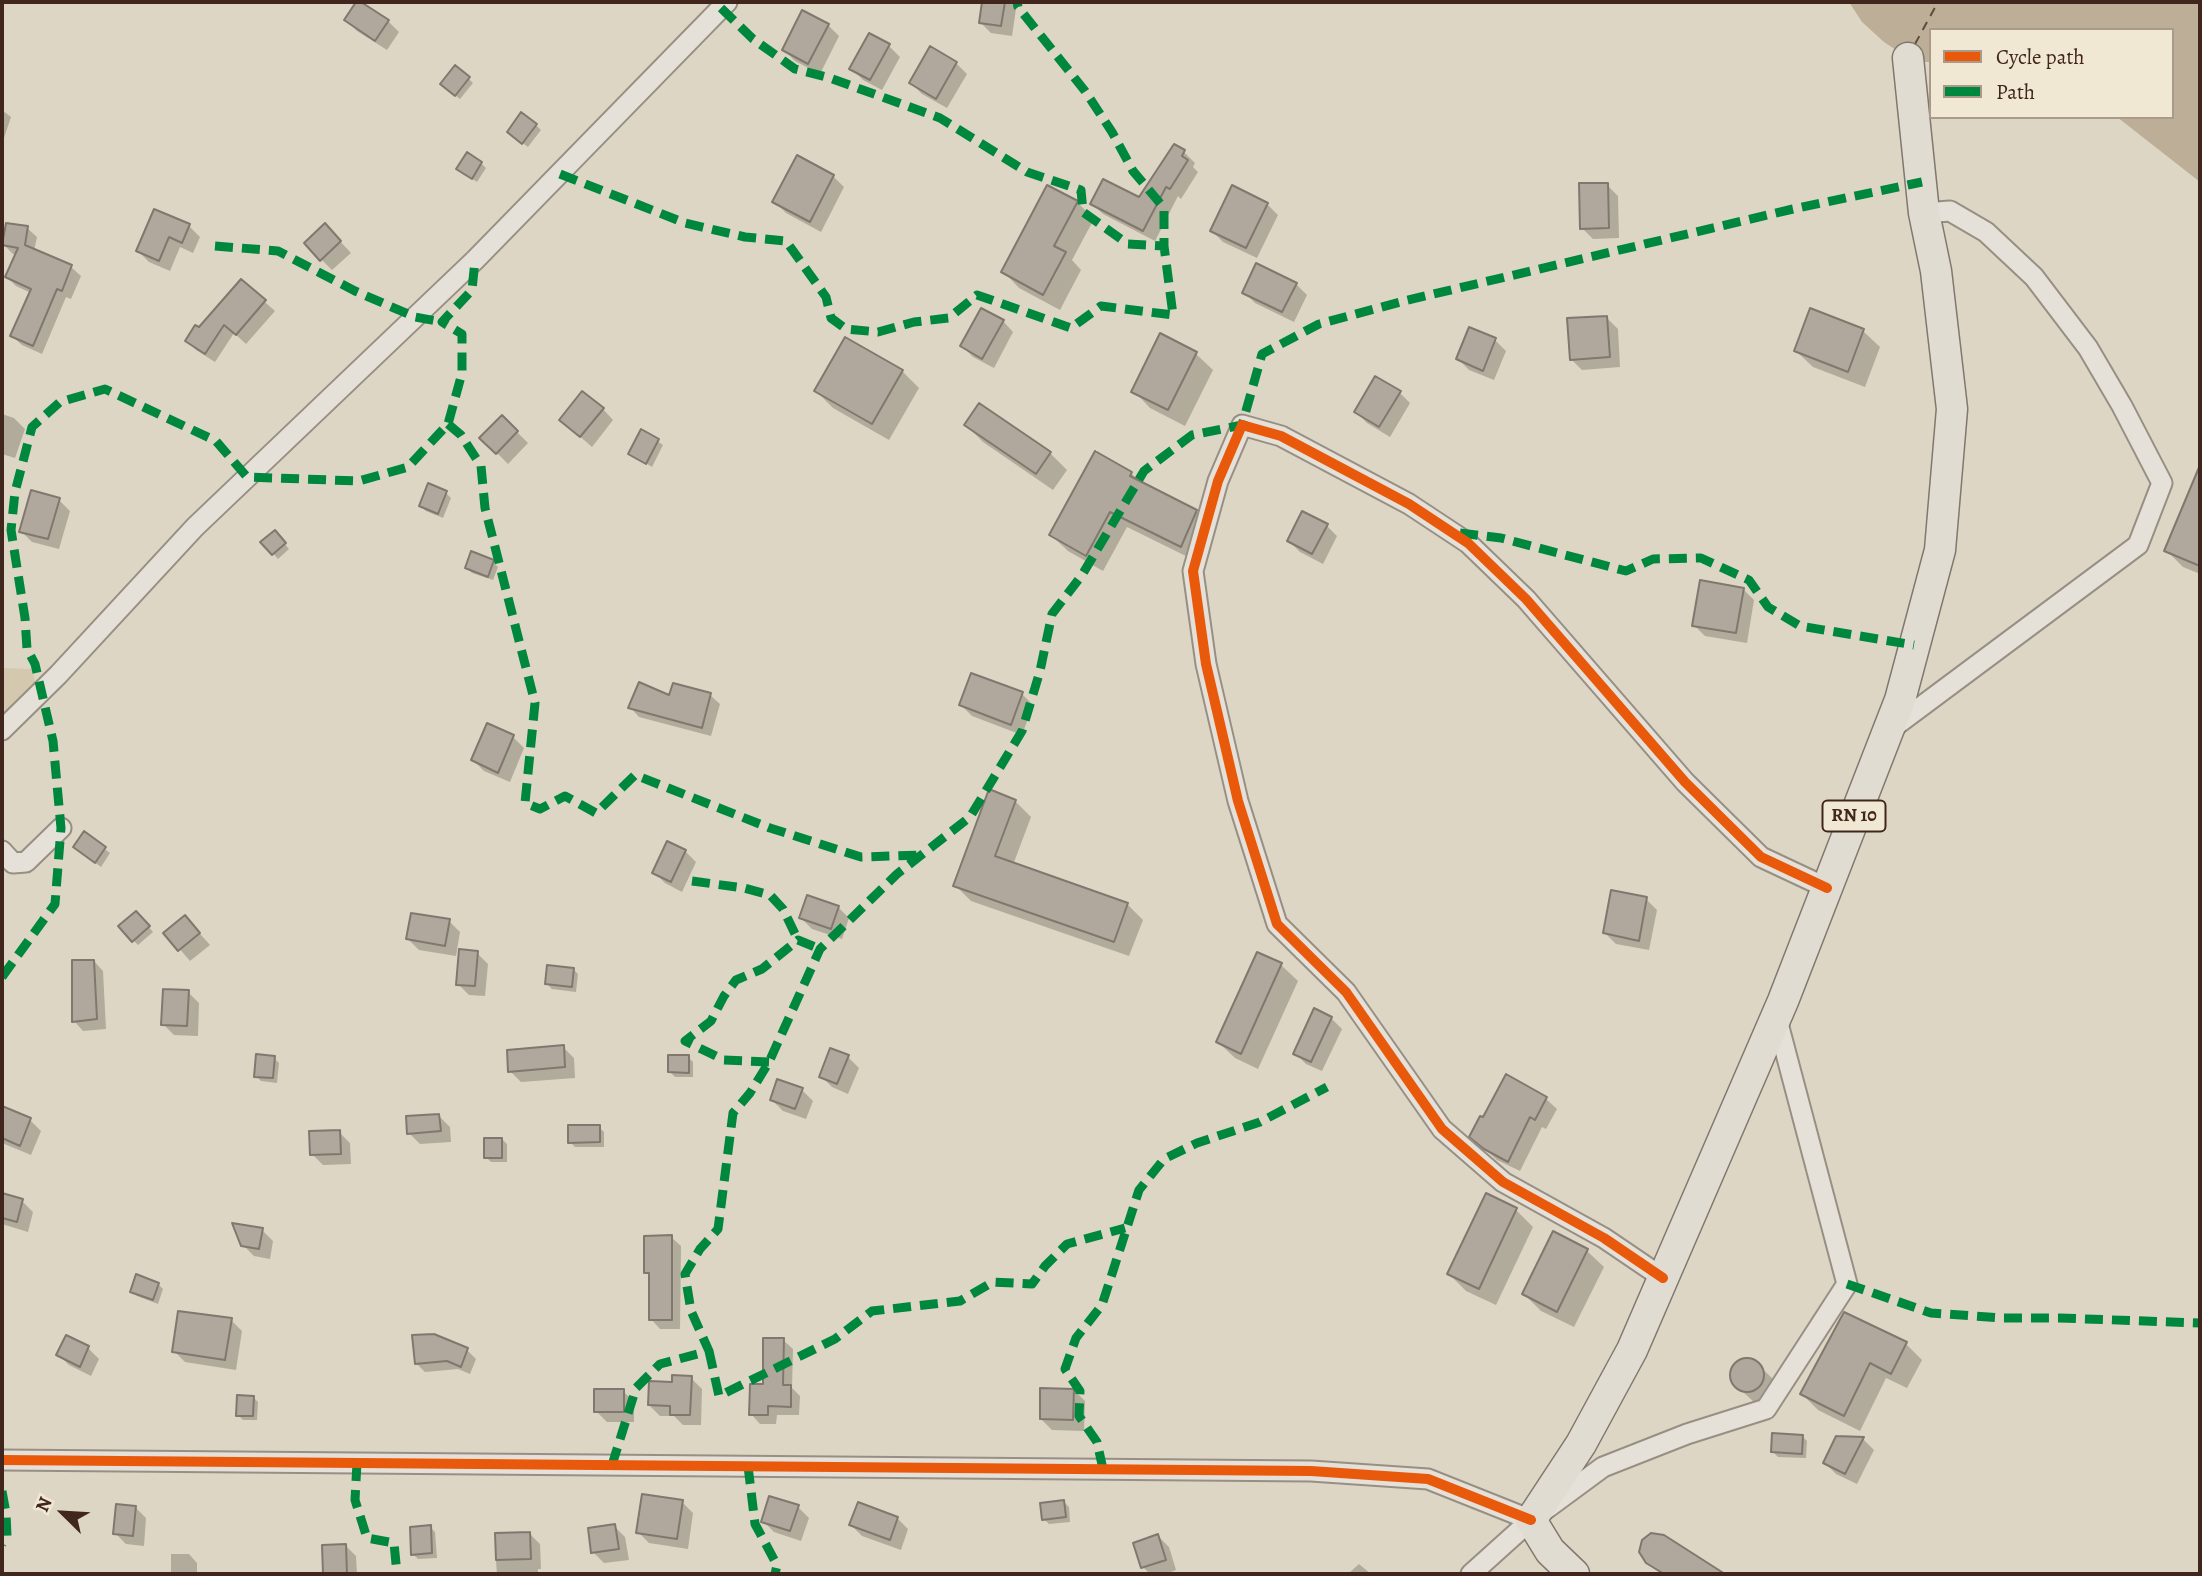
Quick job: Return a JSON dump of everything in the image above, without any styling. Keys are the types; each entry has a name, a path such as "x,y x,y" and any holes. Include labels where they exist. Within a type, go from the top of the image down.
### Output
{"main road":[{"name":"RN 10","path":"1531,1520 1581,1444 1632,1350 1776,1016 1900,700 1940,550 1952,409 1936,271 1924,213 1908,58"},
{"path":"1531,1520 1550,1551 1574,1574"}],"street":[{"path":"2,730 58,675 195,527 475,260 727,2"},
{"path":"1887,731 2138,545 2162,483 2088,348 2034,277 1986,232 1950,211 1924,213"},
{"path":"1664,1278 1604,1238 1503,1182 1442,1129 1346,992 1277,924 1235,788 1206,664 1193,571 1218,481 1242,425 1281,436 1409,504 1468,543 1526,599 1685,782 1761,858 1827,888"},
{"path":"2,851 13,863 26,862 61,828"},
{"path":"1471,1574 1531,1520 1604,1466 1687,1434 1766,1409 1847,1284 1776,1016"},
{"path":"2,1460 1311,1471 1428,1479 1531,1520"}],"shaded area":[{"path":"1849,2 2200,2 2200,182 2120,119 2174,119 2174,28 1929,28 1929,62 1923,62 1908,58 1884,42 1862,22"},
{"path":"2,668 32,669 37,690 2,723"}],"building":[{"path":"356,2 361,2 389,20 375,41 344,20"},
{"path":"982,2 1005,2 1001,26 979,23"},
{"path":"802,10 829,24 808,64 782,50"},
{"path":"869,33 890,44 870,80 849,69"},
{"path":"930,46 957,62 936,99 909,83"},
{"path":"455,65 470,77 455,96 440,84"},
{"path":"521,112 537,124 522,144 507,132"},
{"path":"1174,144 1185,150 1182,156 1188,160 1170,189 1166,187 1143,231 1090,204 1103,179 1139,197"},
{"path":"467,152 482,162 472,179 456,169"},
{"path":"797,155 834,175 810,222 772,202"},
{"path":"1579,183 1608,183 1609,228 1580,229"},
{"path":"1047,185 1078,201 1054,246 1066,252 1043,295 1001,272"},
{"path":"1232,185 1268,203 1246,248 1210,231"},
{"path":"154,209 190,224 182,243 169,237 159,261 136,251"},
{"path":"6,223 28,226 25,245 72,265 62,291 57,289 33,346 10,336 31,289 5,277 18,248 2,245"},
{"path":"325,223 341,241 320,261 304,243"},
{"path":"1256,263 1297,283 1282,312 1242,293"},
{"path":"241,279 266,300 236,335 224,325 205,354 185,341 195,325 199,327"},
{"path":"981,308 1004,320 982,359 960,346"},
{"path":"1810,308 1864,329 1848,372 1794,351"},
{"path":"1607,316 1610,357 1570,360 1567,318"},
{"path":"1469,327 1496,338 1483,371 1456,359"},
{"path":"1160,333 1197,352 1168,410 1131,392"},
{"path":"845,337 903,370 872,424 814,391"},
{"path":"1375,376 1401,391 1379,427 1354,412"},
{"path":"582,391 604,408 580,437 559,420"},
{"path":"979,403 1051,452 1036,474 964,425"},
{"path":"502,415 518,431 496,454 479,438"},
{"path":"641,429 659,439 646,464 628,454"},
{"path":"1095,451 1132,472 1130,476 1197,510 1181,547 1110,512 1086,556 1049,535"},
{"path":"2200,465 2200,566 2164,551"},
{"path":"428,483 447,491 438,514 419,506"},
{"path":"31,490 60,498 48,539 19,532"},
{"path":"1302,511 1328,524 1312,554 1287,541"},
{"path":"275,530 286,543 272,555 260,542"},
{"path":"471,551 494,560 488,577 465,568"},
{"path":"1700,580 1744,588 1736,633 1692,626"},
{"path":"971,673 1023,692 1011,725 959,705"},
{"path":"639,682 669,695 673,683 711,693 702,728 628,708"},
{"path":"487,723 514,735 498,773 471,760"},
{"path":"989,789 1016,800 995,856 1128,903 1114,942 953,886"},
{"path":"84,831 106,847 95,863 73,847"},
{"path":"667,841 686,850 671,882 652,873"},
{"path":"1611,890 1647,897 1639,941 1603,933"},
{"path":"807,895 839,906 831,929 799,918"},
{"path":"136,911 150,926 132,942 118,926"},
{"path":"411,913 450,919 445,946 406,939"},
{"path":"185,915 200,933 178,951 163,933"},
{"path":"459,949 478,951 475,986 456,985"},
{"path":"1257,952 1282,963 1241,1054 1216,1042"},
{"path":"72,960 94,960 97,1019 72,1022"},
{"path":"547,965 574,968 572,987 545,984"},
{"path":"163,989 189,990 187,1026 161,1025"},
{"path":"1314,1008 1332,1017 1311,1062 1293,1054"},
{"path":"564,1045 565,1067 508,1072 507,1050"},
{"path":"830,1048 849,1055 837,1084 819,1077"},
{"path":"256,1054 275,1056 273,1078 254,1077"},
{"path":"668,1055 689,1055 689,1073 668,1072"},
{"path":"1506,1074 1547,1097 1535,1120 1530,1117 1508,1162 1469,1137"},
{"path":"777,1079 803,1088 795,1109 770,1100"},
{"path":"2,1106 31,1118 20,1146 2,1138"},
{"path":"439,1114 441,1131 407,1134 406,1116"},
{"path":"568,1125 600,1125 600,1142 568,1143"},
{"path":"340,1130 341,1154 310,1155 309,1131"},
{"path":"484,1138 502,1138 502,1158 484,1158"},
{"path":"2,1193 23,1199 17,1222 2,1218"},
{"path":"1486,1193 1517,1208 1479,1289 1447,1274"},
{"path":"232,1223 263,1228 259,1249 241,1246"},
{"path":"1553,1231 1588,1249 1557,1312 1522,1294"},
{"path":"672,1235 672,1320 649,1320 649,1273 644,1273 644,1236"},
{"path":"136,1274 159,1283 153,1300 130,1292"},
{"path":"178,1311 232,1318 225,1360 172,1352"},
{"path":"1844,1312 1907,1342 1891,1374 1870,1363 1844,1416 1800,1394"},
{"path":"434,1334 468,1348 461,1367 447,1361 415,1364 412,1335"},
{"path":"66,1335 89,1346 80,1367 56,1355"},
{"path":"763,1338 784,1338 783,1385 791,1385 791,1407 768,1406 768,1415 749,1415 750,1384 763,1384"},
{"path":"1747,1358 1759,1363 1764,1375 1759,1387 1747,1392 1735,1387 1730,1375 1735,1363"},
{"path":"672,1375 692,1376 690,1415 670,1415 670,1406 648,1405 649,1381 672,1382"},
{"path":"1040,1388 1074,1389 1073,1420 1040,1419"},
{"path":"594,1389 624,1389 624,1412 594,1412"},
{"path":"237,1395 254,1396 253,1416 236,1416"},
{"path":"1772,1433 1803,1435 1802,1454 1771,1452"},
{"path":"1836,1436 1864,1437 1845,1474 1823,1463"},
{"path":"642,1494 683,1500 677,1539 636,1533"},
{"path":"769,1496 799,1505 790,1531 761,1522"},
{"path":"1064,1500 1066,1517 1042,1520 1040,1503"},
{"path":"858,1502 898,1517 890,1540 849,1525"},
{"path":"116,1504 136,1506 133,1536 113,1534"},
{"path":"615,1524 619,1549 591,1553 588,1528"},
{"path":"431,1525 432,1553 411,1555 410,1527"},
{"path":"530,1532 531,1559 496,1560 495,1533"},
{"path":"1651,1533 1664,1535 1725,1574 1664,1574 1646,1563 1639,1552 1642,1540"},
{"path":"1158,1534 1166,1560 1141,1568 1133,1543"},
{"path":"346,1544 347,1574 323,1574 322,1545"}],"ferry route":[{"path":"1915,44 1938,2"}],"marked path":[{"path":"560,174 685,223 745,237 786,241 826,297 831,318 846,329 878,332 914,322 949,318 977,295 1071,328 1101,306 1173,315 1164,246 1164,208 1133,171 1085,91 1018,7 1017,2"},
{"path":"721,8 753,39 795,69 830,78 940,118 1027,172 1081,190 1083,212 1128,244 1164,246"},
{"path":"612,1465 636,1388 660,1364 709,1351 691,1311 685,1274 700,1249 718,1229 733,1113 750,1093 769,1062 820,949 897,874 970,817 1022,731 1040,671 1052,614 1082,575 1144,471 1192,435 1242,425 1262,354 1319,324 1404,301 1793,209 1922,182"},
{"path":"215,246 278,251 355,291 415,317 442,322"},
{"path":"2,977 55,904 61,828 53,741 35,664 27,649 25,618 11,530 15,492 32,427 60,402 105,389 216,441 247,477 359,481 408,467 448,424 462,373 462,334 442,322 472,290 475,260"},
{"path":"448,424 461,435 481,466 485,508 535,703 525,803 540,809 565,796 596,813 635,775 770,828 861,857 921,855"},
{"path":"1460,533 1501,538 1626,571 1653,559 1701,558 1749,580 1768,607 1800,626 1914,645"},
{"path":"692,881 744,888 770,895 783,909 798,940"},
{"path":"769,1062 724,1060 685,1041 711,1021 736,980 762,969 798,940 820,949"},
{"path":"1103,1469 1097,1442 1079,1416 1080,1391 1065,1369 1076,1338 1102,1305 1139,1190 1164,1159 1197,1143 1260,1122 1327,1087"},
{"path":"709,1351 719,1396 835,1339 872,1311 960,1301 993,1282 1032,1284 1067,1244 1125,1228"},
{"path":"1847,1284 1931,1313 2002,1318 2200,1323"},
{"path":"357,1463 355,1500 367,1538 394,1543 397,1574"},
{"path":"748,1466 755,1524 777,1565 775,1574"},
{"path":"2,1491 7,1536 2,1544"}],"cycle path":[{"path":"1663,1278 1604,1238 1503,1182 1442,1129 1346,992 1277,924 1238,801 1206,664 1193,571 1218,481 1242,425 1281,436 1409,504 1468,543 1526,599 1685,782 1761,857 1827,888"},
{"path":"2,1460 1311,1471 1428,1479 1531,1520"}]}
